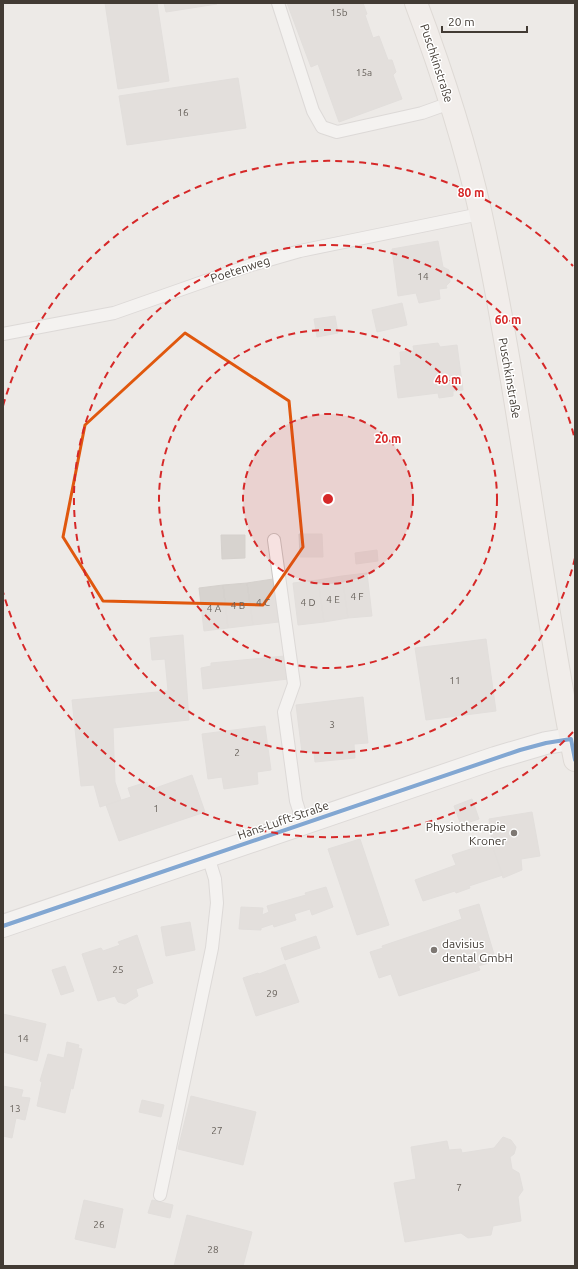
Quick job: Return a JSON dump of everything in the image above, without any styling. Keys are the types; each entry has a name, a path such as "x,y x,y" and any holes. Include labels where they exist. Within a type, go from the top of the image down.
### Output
{"main road":[{"name":"Puschkinstraße","path":"416,3 450,103 480,214 509,366 575,760"}],"street":[{"name":"Hans-Lufft-Straße","path":"3,926 520,750 546,743 571,739"}],"lane":[{"path":"278,3 313,111 322,127 336,132 422,113 450,103"},
{"name":"Poetenweg","path":"3,334 114,313 252,265 300,251 480,214"},
{"path":"274,540 294,684 284,712 296,801 303,824"},
{"path":"160,1195 212,948 217,903 215,879 208,856"}],"highlighted area":[{"path":"185,333 289,401 303,547 263,605 103,601 63,537 85,425"}],"building":[{"path":"105,3 157,3 169,81 118,89"},
{"path":"164,3 217,3 217,4 166,12"},
{"path":"287,3 363,3 367,14 365,15 373,38 379,36 388,60 392,60 396,72 393,75 402,99 339,122 318,64 311,67"},
{"path":"238,78 246,128 127,145 119,96"},
{"path":"438,241 443,267 449,270 450,282 446,286 447,288 439,289 440,299 419,303 416,293 398,296 392,249"},
{"path":"402,303 407,325 377,332 372,310"},
{"path":"335,316 338,333 317,337 314,319"},
{"path":"438,343 440,347 457,345 463,390 453,391 453,396 439,398 438,393 398,398 394,366 401,365 400,352 414,351 413,346"},
{"path":"299,534 322,534 323,557 300,557"},
{"path":"221,535 245,535 245,558 222,559"},
{"path":"377,550 378,561 356,564 355,553"},
{"path":"367,573 372,616 348,618 342,576"},
{"path":"342,576 348,618 324,622 318,580"},
{"path":"273,579 279,622 253,625 247,583"},
{"path":"318,580 324,622 298,625 293,583"},
{"path":"247,583 253,625 228,628 223,585"},
{"path":"223,585 228,628 204,631 199,588"},
{"path":"183,635 189,720 113,728 115,782 121,800 100,807 94,785 81,786 72,700 168,691 165,659 152,660 150,638"},
{"path":"486,639 496,711 426,720 415,648"},
{"path":"285,656 288,679 203,689 201,668 211,666 211,663"},
{"path":"363,697 368,743 354,744 355,758 315,762 314,752 302,752 296,705"},
{"path":"265,726 271,770 257,772 258,784 224,789 222,777 208,779 202,734"},
{"path":"192,775 205,812 119,841 106,805 131,797 128,788 147,782 150,790"},
{"path":"472,799 479,819 461,825 454,806"},
{"name":"Physiotherapie Kroner","path":"532,812 540,856 521,859 522,870 503,878 493,848 489,819"},
{"path":"360,839 389,925 357,935 328,849"},
{"path":"477,847 493,848 503,875 469,886 470,888 456,893 455,891 423,901 415,880 456,865 452,855"},
{"path":"326,887 333,907 312,915 310,909 294,914 296,920 274,927 273,924 261,928 261,930 239,929 241,907 263,908 262,915 269,912 267,906 306,895 305,893"},
{"name":"davisius dental GmbH","path":"479,904 496,961 478,966 480,970 399,996 391,974 379,978 370,952 383,948 382,946 462,919 459,910"},
{"path":"190,922 195,950 166,956 161,927"},
{"path":"137,935 153,983 136,989 138,996 125,1004 118,1002 115,996 98,1001 82,954 101,948 103,951 120,945 118,942"},
{"path":"316,936 320,948 285,960 281,948"},
{"path":"285,964 299,1002 256,1016 243,978 258,973 259,974"},
{"path":"65,966 74,991 61,995 52,970"},
{"path":"3,1014 46,1024 37,1061 3,1052"},
{"path":"67,1042 79,1045 78,1048 82,1049 73,1089 71,1088 65,1113 37,1106 42,1082 40,1081 48,1054 64,1058"},
{"path":"3,1086 23,1090 21,1097 30,1098 25,1120 16,1118 12,1138 3,1136"},
{"path":"191,1096 256,1112 243,1165 178,1149"},
{"path":"142,1100 164,1105 161,1117 139,1112"},
{"path":"503,1137 511,1140 516,1147 514,1154 510,1157 512,1169 519,1173 523,1190 518,1197 521,1221 493,1226 491,1235 468,1238 461,1233 405,1242 394,1183 416,1179 411,1147 447,1141 449,1150 461,1149 462,1153 494,1148"},
{"path":"84,1200 123,1209 115,1248 75,1239"},
{"path":"152,1200 173,1205 170,1218 148,1213"},
{"path":"187,1215 252,1232 243,1266 174,1266"}],"cycle path":[{"path":"3,926 520,750 546,743 571,739 575,760"}],"place":[{"name":"Physiotherapie Kroner","path":"514,833"},
{"name":"davisius dental GmbH","path":"434,950"}]}
